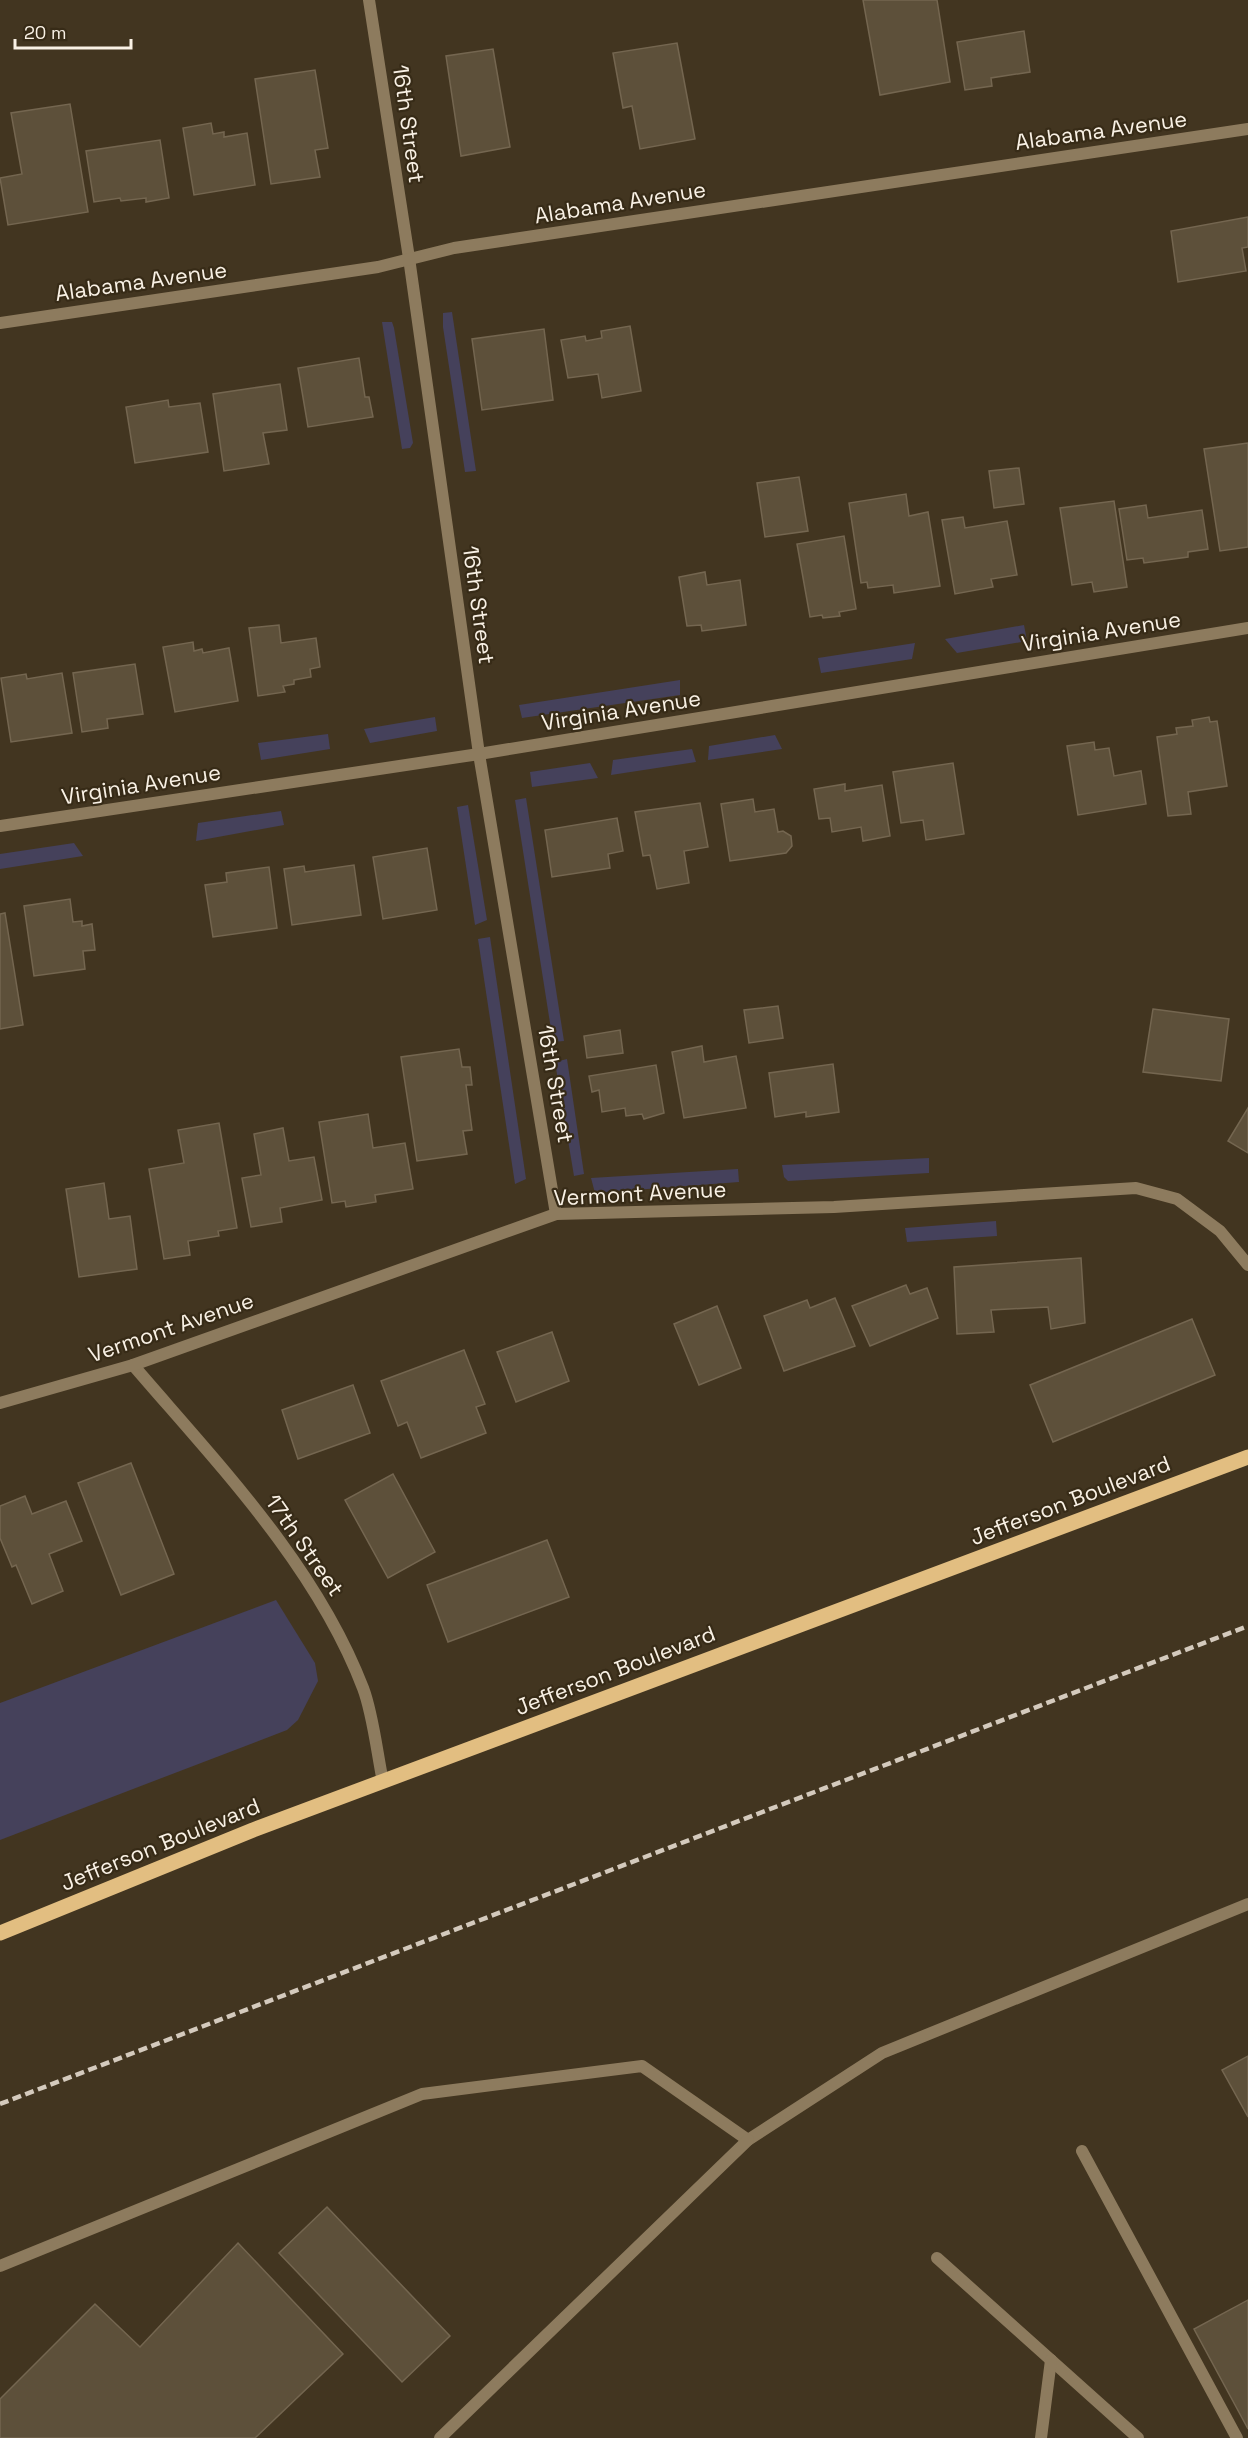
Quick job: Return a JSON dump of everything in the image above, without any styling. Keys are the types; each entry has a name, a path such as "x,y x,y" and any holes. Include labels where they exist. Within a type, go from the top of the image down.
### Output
{"main road":[{"name":"Jefferson Boulevard","path":"0,1933 253,1830 1248,1457"}],"street":[{"name":"16th Street","path":"369,0 409,258 479,754 556,1214"},
{"name":"Alabama Avenue","path":"0,323 378,267 454,248 1248,129"},
{"name":"Virginia Avenue","path":"0,826 479,754 1248,628"},
{"name":"Vermont Avenue","path":"0,1403 133,1365 556,1214 834,1207 1136,1188 1177,1199 1220,1231 1248,1265"},
{"name":"17th Street","path":"133,1365 261,1516 331,1618 363,1689 383,1782"},
{"path":"440,2438 748,2139 882,2053 1248,1904"},
{"path":"0,2266 422,2094 642,2066 748,2139"},
{"path":"1082,2151 1237,2438"},
{"path":"937,2258 1138,2438"},
{"path":"1041,2438 1051,2360"}],"shaded area":[{"path":"452,312 476,471 465,472 443,327 443,313"},
{"path":"382,322 392,322 394,328 413,443 410,448 402,449"},
{"path":"1024,625 1027,641 957,653 945,639"},
{"path":"915,643 912,659 821,673 818,658"},
{"path":"680,680 680,695 522,718 519,705"},
{"path":"435,717 437,731 370,743 364,729"},
{"path":"328,734 330,749 261,760 258,743"},
{"path":"775,735 782,749 708,760 709,746"},
{"path":"692,749 696,762 611,775 613,760"},
{"path":"590,763 598,778 532,787 530,772"},
{"path":"526,798 564,1041 553,1042 515,800"},
{"path":"468,805 487,920 475,925 457,807"},
{"path":"281,811 284,825 196,841 198,823"},
{"path":"74,843 83,856 0,869 0,854"},
{"path":"490,937 526,1179 515,1184 478,939"},
{"path":"567,1059 584,1174 574,1176 555,1062"},
{"path":"929,1158 929,1173 788,1181 784,1177 782,1165"},
{"path":"738,1169 739,1182 595,1193 591,1178"},
{"path":"996,1221 997,1236 907,1242 905,1228"},
{"path":"276,1600 315,1663 318,1681 298,1720 287,1730 0,1840 0,1703"}],"building":[{"path":"863,0 937,0 950,82 880,95"},
{"path":"1024,31 1030,72 991,78 992,86 965,90 957,42"},
{"path":"677,43 695,139 640,149 632,106 623,108 613,53"},
{"path":"493,49 510,147 461,156 446,56"},
{"path":"315,70 328,148 315,150 320,177 271,184 255,79"},
{"path":"70,104 88,212 8,225 0,178 22,174 11,113"},
{"path":"211,123 213,134 224,132 224,137 247,133 255,185 194,195 183,128"},
{"path":"160,140 169,198 146,202 146,198 121,201 120,198 94,202 86,151"},
{"path":"1248,217 1248,247 1242,248 1246,271 1178,282 1171,231"},
{"path":"630,326 641,391 602,398 598,374 568,378 561,340 585,336 586,341 602,338 601,331"},
{"path":"544,329 553,400 482,410 472,339"},
{"path":"359,358 365,397 369,397 373,417 308,427 298,368"},
{"path":"280,384 287,430 263,433 269,464 224,471 213,394"},
{"path":"168,400 169,407 200,403 208,452 135,463 126,407"},
{"path":"1248,443 1248,547 1220,551 1204,449"},
{"path":"1019,468 1024,504 994,508 989,471"},
{"path":"799,477 808,531 765,537 757,483"},
{"path":"906,494 909,516 928,512 940,586 894,593 893,585 868,588 867,582 861,583 849,503"},
{"path":"1114,501 1127,587 1094,592 1092,582 1072,585 1060,508"},
{"path":"1146,505 1148,518 1202,510 1208,549 1188,552 1188,557 1144,563 1143,558 1127,560 1119,509"},
{"path":"963,517 965,528 1007,521 1017,575 991,579 993,587 955,594 942,520"},
{"path":"844,536 856,609 839,612 840,616 810,617 797,544"},
{"path":"705,572 707,585 740,580 746,625 702,631 701,625 687,626 679,577"},
{"path":"279,625 281,643 316,638 320,667 310,669 311,677 294,680 294,684 283,686 285,692 258,696 249,628"},
{"path":"193,642 194,651 202,649 203,653 229,648 238,701 175,712 163,647"},
{"path":"135,664 143,714 107,719 108,728 82,732 73,673"},
{"path":"62,673 72,733 11,742 1,678 26,674 27,679"},
{"path":"1209,717 1210,722 1217,721 1227,786 1188,792 1191,814 1168,816 1157,737 1177,734 1176,728 1193,726 1192,720"},
{"path":"1094,742 1095,750 1109,748 1114,776 1141,771 1146,804 1078,815 1067,746"},
{"path":"953,763 964,834 926,840 923,820 901,823 893,772"},
{"path":"845,784 845,791 882,785 890,836 863,841 861,827 832,832 830,818 819,819 814,789"},
{"path":"753,799 755,812 774,809 778,832 783,831 791,836 792,846 786,853 730,861 721,804"},
{"path":"700,803 708,847 684,851 689,883 657,889 650,855 643,856 635,812"},
{"path":"617,818 623,851 608,854 610,868 552,877 545,830"},
{"path":"427,848 437,910 383,919 373,857"},
{"path":"354,865 361,915 292,925 284,869 304,866 305,872"},
{"path":"269,867 277,928 213,937 205,885 227,882 226,873"},
{"path":"70,899 73,922 82,921 82,926 92,924 95,950 83,951 85,969 34,976 24,906"},
{"path":"5,913 23,1025 0,1029 0,914"},
{"path":"778,1006 783,1038 749,1043 744,1010"},
{"path":"1153,1009 1229,1019 1221,1081 1143,1072"},
{"path":"620,1030 623,1053 587,1058 584,1036"},
{"path":"702,1046 704,1062 736,1056 746,1108 684,1118 672,1052"},
{"path":"459,1049 462,1067 470,1067 472,1085 466,1085 472,1130 463,1131 467,1154 417,1161 401,1057"},
{"path":"833,1064 839,1112 806,1117 806,1112 775,1117 769,1073"},
{"path":"656,1065 664,1113 644,1119 642,1114 626,1116 625,1108 602,1112 599,1090 592,1092 589,1076"},
{"path":"1248,1108 1248,1153 1228,1141"},
{"path":"368,1114 373,1148 405,1143 413,1189 375,1195 376,1202 346,1207 345,1201 332,1203 319,1122"},
{"path":"219,1123 237,1228 218,1231 219,1236 188,1241 190,1255 164,1259 149,1169 184,1163 178,1130"},
{"path":"283,1128 289,1161 314,1157 322,1200 280,1208 282,1222 251,1227 242,1178 261,1175 254,1134"},
{"path":"104,1183 109,1219 130,1216 137,1269 79,1277 66,1189"},
{"path":"1081,1258 1085,1323 1051,1329 1048,1307 991,1310 994,1332 957,1334 954,1267"},
{"path":"906,1285 910,1294 927,1288 938,1318 870,1346 852,1306"},
{"path":"835,1298 855,1346 784,1371 764,1316 807,1300 810,1308"},
{"path":"717,1306 741,1368 699,1385 674,1324"},
{"path":"1192,1319 1215,1375 1053,1442 1030,1385"},
{"path":"552,1332 569,1381 516,1402 497,1352"},
{"path":"464,1350 485,1404 476,1407 486,1433 421,1458 407,1422 398,1426 381,1381"},
{"path":"353,1385 370,1433 298,1459 282,1410"},
{"path":"131,1463 174,1574 121,1595 78,1483"},
{"path":"393,1474 435,1552 388,1578 345,1500"},
{"path":"25,1496 32,1514 66,1501 82,1541 49,1554 63,1591 32,1604 16,1565 12,1567 0,1538 0,1506"},
{"path":"547,1540 569,1597 448,1642 427,1585"},
{"path":"1248,2056 1248,2117 1222,2070"},
{"path":"327,2207 450,2336 402,2382 279,2253"},
{"path":"238,2243 343,2354 255,2438 0,2438 0,2399 95,2304 140,2347"},
{"path":"1248,2300 1248,2429 1194,2329"}],"railway":[{"path":"0,2104 1248,1626"}]}
